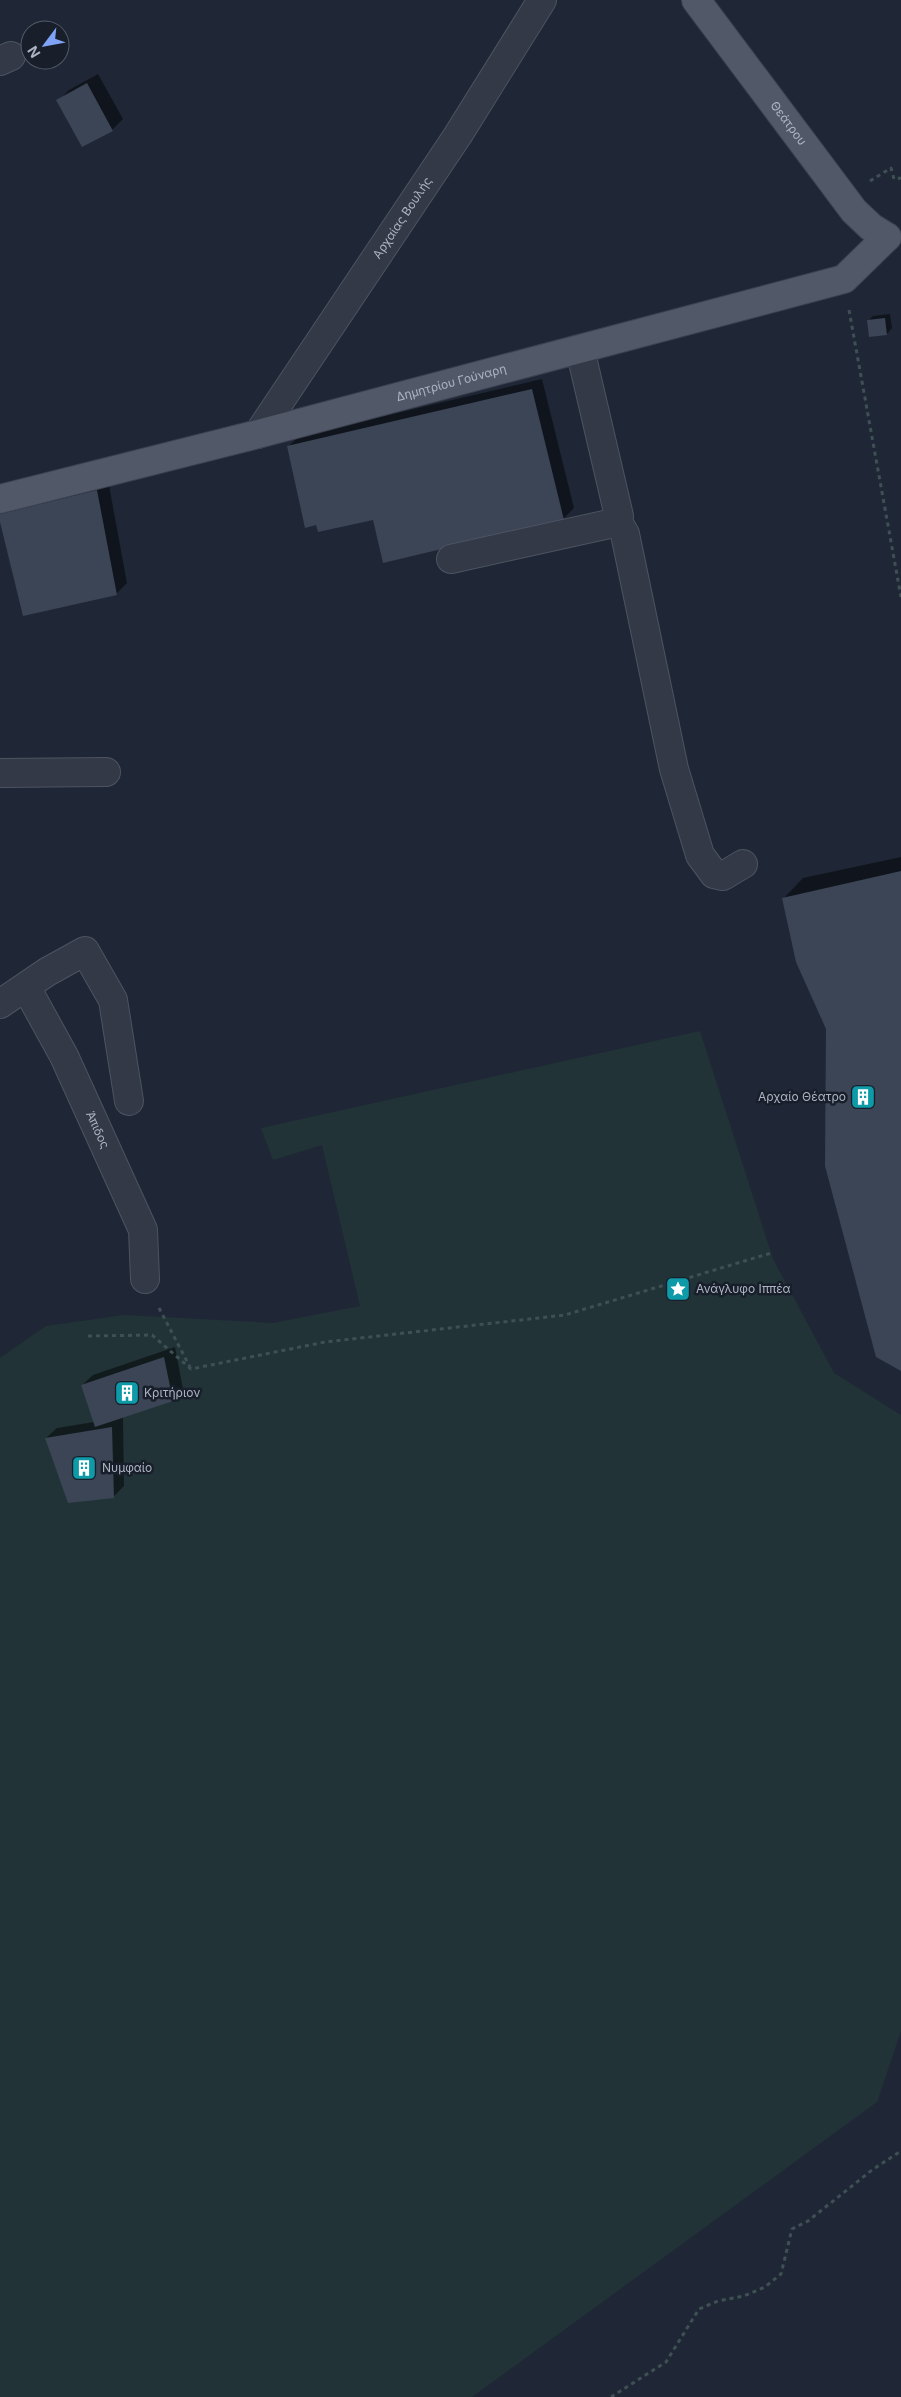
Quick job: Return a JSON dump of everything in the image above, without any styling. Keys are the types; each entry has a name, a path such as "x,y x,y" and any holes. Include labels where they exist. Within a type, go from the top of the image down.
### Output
{"main road":[{"name":"Θεάτρου","path":"696,0 854,211 871,227 894,237"},
{"name":"Δημητρίου Γούναρη","path":"0,499 258,434 844,279 894,237"}],"street":[{"name":"Αρχαίας Βουλής","path":"258,434 458,135 542,0"},
{"path":"580,349 619,516 618,522 625,534 674,769 700,854 714,874 723,876 743,864"},
{"path":"451,559 618,522"},
{"path":"0,773 106,772"},
{"path":"0,1004 85,951 113,1000 129,1101"},
{"name":"Άπιδος","path":"26,988 64,1056 142,1230 145,1279"}],"path":[{"path":"844,279 901,597"},
{"path":"191,1369 325,1342 565,1315 771,1253"},
{"path":"145,1279 191,1369"},
{"path":"88,1336 152,1335 191,1369"},
{"path":"611,2397 666,2362 699,2309 718,2301 751,2293 765,2287 781,2274 792,2229 808,2221 872,2170 901,2151"}],"shaded area":[{"path":"700,1031 773,1259 834,1373 901,1415 901,2031 877,2102 472,2397 0,2397 0,1358 46,1326 124,1315 273,1323 360,1306 322,1145 273,1160 261,1128"}],"building":[{"path":"87,83 113,131 82,147 56,100"},
{"path":"885,318 887,335 869,337 867,320"},
{"path":"532,389 564,520 383,563 373,520 318,532 316,525 305,528 287,446"},
{"path":"97,490 117,595 23,616 0,522 0,514"},
{"name":"Αρχαίο Θέατρο","path":"901,871 901,1371 876,1357 825,1166 826,1029 796,962 782,898"},
{"name":"Κριτήριον","path":"164,1357 173,1401 95,1427 81,1385"},
{"name":"Νυμφαίο","path":"112,1427 114,1498 68,1503 45,1438"}],"place":[{"name":"Αρχαίο Θέατρο","path":"863,1097"},
{"name":"Ανάγλυφο Ιππέα","path":"678,1289"},
{"name":"Κριτήριον","path":"127,1393"},
{"name":"Νυμφαίο","path":"84,1468"}]}
